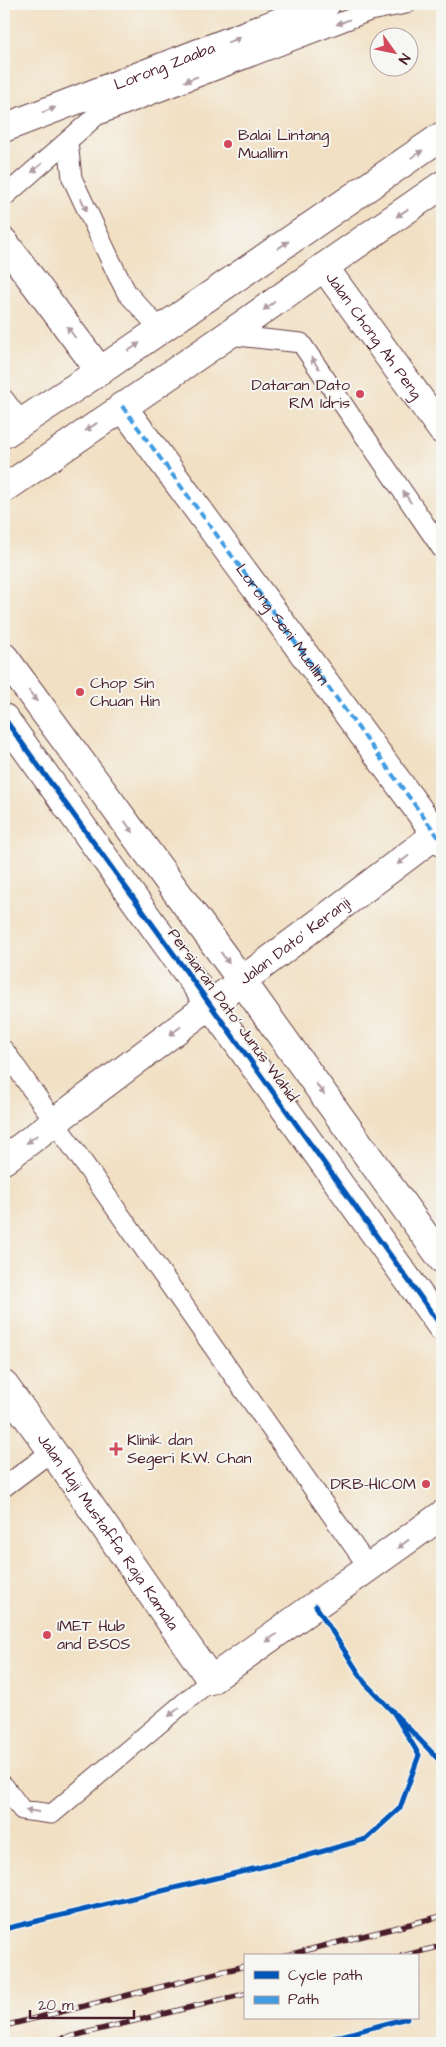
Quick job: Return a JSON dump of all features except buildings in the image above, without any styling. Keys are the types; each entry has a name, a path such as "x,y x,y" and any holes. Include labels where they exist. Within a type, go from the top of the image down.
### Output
{"street":[{"name":"Lorong Zaaba","path":"4,128 326,4"},
{"path":"13,429 100,372 442,136"},
{"path":"4,488 228,335 442,185"},
{"path":"4,242 100,372"},
{"name":"Jalan Chong Ah Peng","path":"324,267 442,430"},
{"name":"Lorong Seni Muallim","path":"122,406 440,836"},
{"name":"Persiaran Dato' Junus Wahid","path":"4,656 242,981 442,1259"},
{"name":"Persiaran Dato' Junus Wahid","path":"4,718 442,1327"},
{"name":"Jalan Dato' Keranji","path":"4,1160 242,981 440,836"},
{"name":"Jalan Haji Mustaffa Raja Kamala","path":"4,1385 211,1680"},
{"path":"211,1680 442,1515"}],"lane":[{"path":"4,197 96,116 370,11 406,4"},
{"path":"68,142 72,178 117,274 127,293 160,329"},
{"path":"228,335 301,343 440,539"},
{"path":"4,399 13,429"},
{"path":"4,1050 370,1568"},
{"path":"4,1487 52,1451"},
{"path":"4,1786 22,1810 52,1814 211,1680"}],"railway":[{"path":"292,1954 442,1916"},
{"path":"410,1954 442,1946"},
{"path":"4,2026 244,1966"},
{"path":"44,2043 244,1994"}],"marked path":[{"path":"122,406 442,842"}],"cycle path":[{"path":"4,718 442,1327"},
{"path":"316,1606 365,1683 442,1763"},
{"path":"4,1929 299,1858 366,1839 400,1808 419,1755 392,1710"},
{"path":"315,2043 400,2020"}],"place":[{"name":"Balai Lintang Muallim","path":"228,144"},
{"name":"Dataran Dato RM Idris","path":"360,394"},
{"name":"Chop Sin Chuan Hin","path":"80,692"},
{"name":"Klinik dan Segeri K.W. Chan","path":"116,1449"},
{"name":"DRB-HICOM","path":"426,1484"},
{"name":"1MET Hub and BSOS","path":"47,1635"}]}
